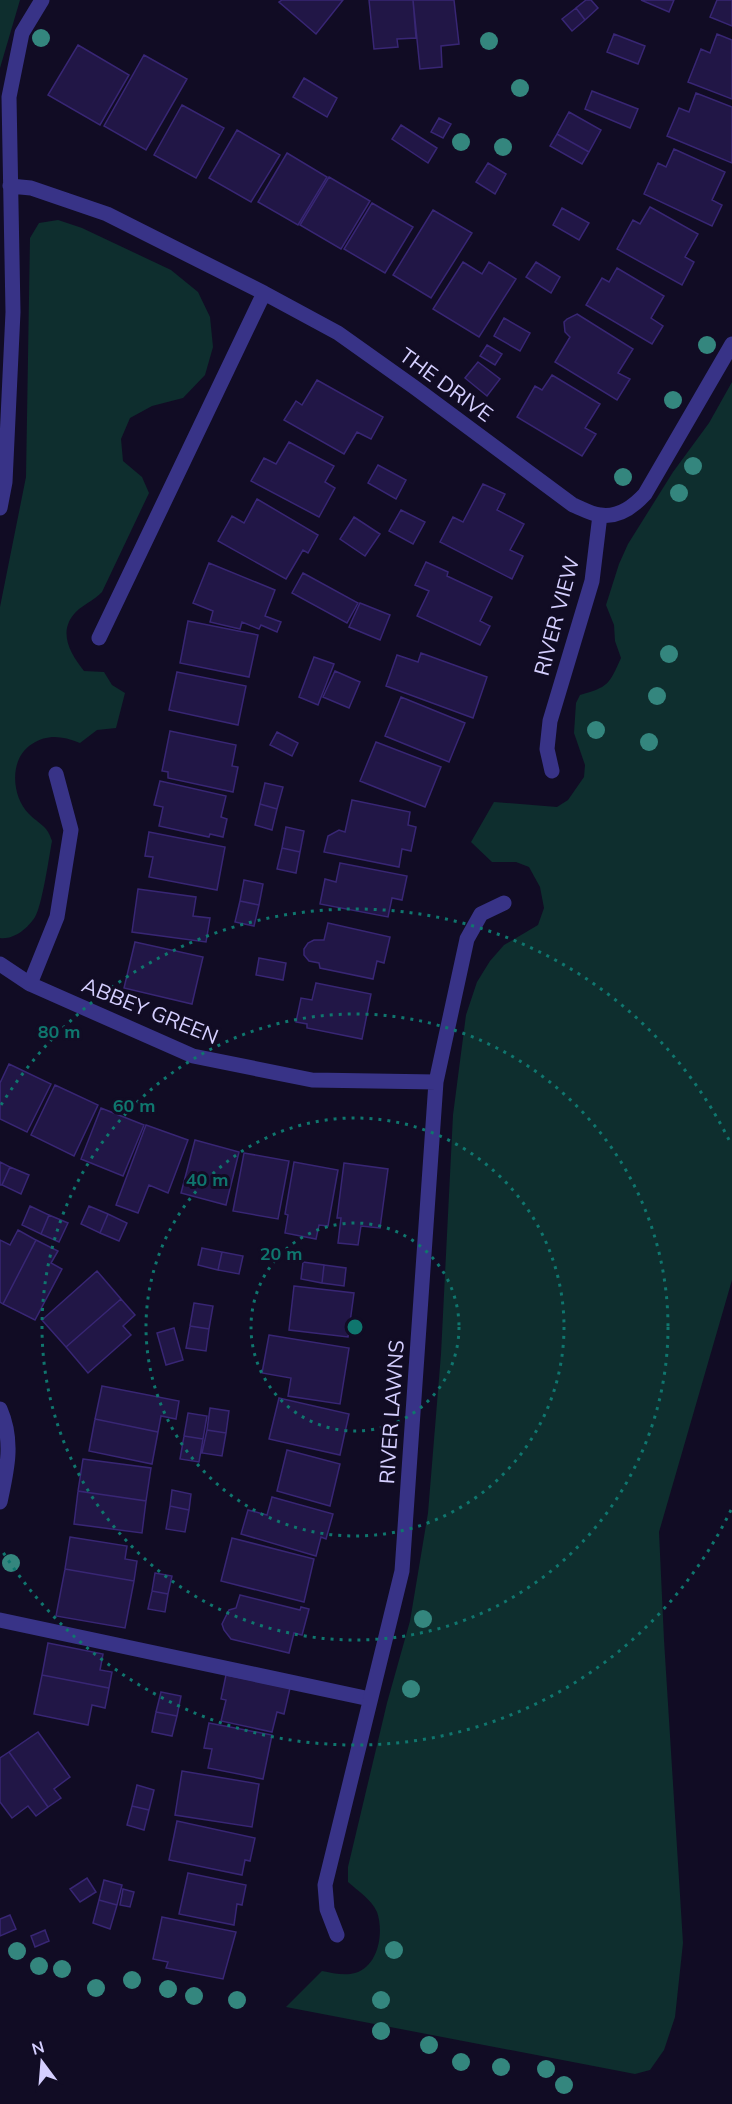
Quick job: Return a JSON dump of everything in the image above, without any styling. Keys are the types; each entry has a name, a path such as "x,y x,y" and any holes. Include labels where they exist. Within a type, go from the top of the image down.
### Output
{"street":[{"path":"0,508 5,482 13,312 9,97 22,33 42,0"},
{"name":"THE DRIVE","path":"10,186 31,188 107,214 338,333 573,505 600,515"},
{"path":"99,638 264,293"},
{"path":"600,515 617,514 634,506 645,494 732,344"},
{"name":"RIVER VIEW","path":"552,771 547,749 550,721 592,581 600,515"},
{"path":"30,984 57,917 71,830 56,774"},
{"name":"RIVER LAWNS","path":"337,1935 327,1910 325,1885 402,1571 436,1082 467,939 481,914 504,903"},
{"name":"ABBEY GREEN","path":"0,964 30,984 193,1056 312,1080 436,1082"},
{"path":"0,1409 6,1423 9,1461 0,1502"},
{"path":"0,1620 370,1699"}],"green space":[{"path":"0,0 20,0 0,68"},
{"path":"58,220 82,228 171,270 198,292 210,317 213,347 205,375 183,398 152,406 130,418 121,439 123,461 142,477 149,493 102,592 72,617 68,624 67,640 84,671 104,672 112,685 125,693 116,728 97,730 80,743 49,737 32,744 19,758 15,778 19,797 29,814 45,828 52,841 43,892 35,917 20,932 10,937 0,938 0,607 26,477 30,238 39,223"},
{"path":"732,382 732,1280 659,1532 683,1943 675,2017 664,2050 650,2070 635,2074 286,2007 322,1971 355,1973 370,1963 378,1947 380,1929 377,1912 368,1899 348,1882 348,1867 387,1703 410,1621 428,1513 441,1354 453,1115 466,1015 477,982 490,961 504,945 538,925 544,908 540,887 529,867 516,862 492,862 471,842 494,802 557,807 568,800 584,777 585,765 574,733 576,703 580,695 597,690 606,684 621,658 615,641 614,625 606,605 619,564 628,544 673,472 709,423"}],"building":[{"path":"282,0 343,0 316,34 279,2"},
{"path":"369,0 413,0 416,38 397,39 398,47 374,49"},
{"path":"413,0 454,0 459,44 441,46 442,67 420,69"},
{"path":"586,0 591,0 598,8 585,20 576,8"},
{"path":"641,0 674,0 669,12"},
{"path":"717,0 732,0 732,26 710,17"},
{"path":"576,8 585,20 572,31 562,19"},
{"path":"614,34 645,46 638,64 607,52"},
{"path":"717,34 732,40 732,99 688,82 701,49 710,53"},
{"path":"78,45 129,75 100,125 48,95"},
{"path":"144,55 187,79 146,150 104,126"},
{"path":"304,78 337,98 327,117 293,97"},
{"path":"592,91 638,109 630,128 585,109"},
{"path":"696,93 732,107 732,163 667,136 679,108 689,112"},
{"path":"182,105 224,128 196,178 154,155"},
{"path":"569,112 601,130 589,152 557,134"},
{"path":"439,118 451,124 443,138 431,132"},
{"path":"401,125 437,148 428,163 392,139"},
{"path":"237,130 280,155 251,202 209,178"},
{"path":"557,134 589,152 582,164 550,146"},
{"path":"674,149 725,172 712,200 722,205 712,226 644,194 658,163 666,167"},
{"path":"287,153 327,177 298,225 258,202"},
{"path":"488,163 506,174 495,194 476,182"},
{"path":"329,177 370,201 341,249 300,225"},
{"path":"372,203 413,227 385,273 344,249"},
{"path":"650,207 698,234 685,257 694,262 682,285 617,249 633,220 640,224"},
{"path":"562,208 589,223 579,240 553,225"},
{"path":"433,210 472,233 431,298 393,275"},
{"path":"463,262 482,274 489,262 516,279 479,337 433,309"},
{"path":"536,262 560,277 551,293 526,277"},
{"path":"617,268 664,296 651,318 663,326 652,344 586,305 602,278 609,282"},
{"path":"577,314 633,349 618,373 630,379 617,400 555,362 570,337 565,332 564,322"},
{"path":"504,318 530,333 520,351 494,336"},
{"path":"487,345 502,354 495,365 480,356"},
{"path":"478,362 500,379 487,396 465,378"},
{"path":"552,375 600,404 585,428 596,434 582,456 517,417 535,386 542,390"},
{"path":"317,380 383,417 371,439 357,432 344,454 284,420 296,401 302,405"},
{"path":"289,442 334,466 325,482 335,488 319,517 251,481 264,458 276,464"},
{"path":"378,465 406,480 396,499 368,483"},
{"path":"483,484 505,494 497,510 524,524 510,550 523,556 512,579 440,542 453,517 463,522"},
{"path":"257,499 318,535 308,553 303,550 286,579 218,541 232,516 244,523"},
{"path":"401,510 425,522 413,544 389,531"},
{"path":"354,517 380,534 365,556 340,539"},
{"path":"426,562 448,572 447,576 492,597 480,621 490,626 480,645 417,616 429,591 415,585"},
{"path":"209,563 275,590 265,616 281,622 277,632 261,625 259,629 242,622 240,629 210,622 213,611 193,603"},
{"path":"303,573 358,603 347,623 292,593"},
{"path":"360,603 390,615 380,640 349,627"},
{"path":"188,621 258,635 249,677 180,663"},
{"path":"421,653 487,677 473,718 386,686 397,655 418,662"},
{"path":"314,657 334,664 318,705 299,697"},
{"path":"335,671 360,682 349,708 323,697"},
{"path":"177,672 246,686 238,725 169,710"},
{"path":"401,697 465,723 449,762 385,736"},
{"path":"170,731 236,745 232,766 238,767 233,792 168,778 168,772 162,771"},
{"path":"277,732 298,743 292,756 270,745"},
{"path":"376,742 441,767 425,807 360,781"},
{"path":"160,781 226,796 221,817 227,819 223,837 210,834 209,837 159,826 163,807 154,805"},
{"path":"265,783 283,787 277,809 260,804"},
{"path":"352,800 410,812 408,825 416,827 411,851 402,849 399,867 324,852 328,836 339,830 345,832"},
{"path":"260,804 277,809 272,830 255,825"},
{"path":"286,827 304,831 300,852 282,848"},
{"path":"149,832 225,847 217,890 149,877 153,857 145,856"},
{"path":"282,848 300,852 296,873 277,869"},
{"path":"340,863 407,876 402,900 392,898 388,917 320,904 325,879 336,882"},
{"path":"244,880 263,884 259,905 240,901"},
{"path":"138,889 196,897 193,916 210,918 206,942 132,932"},
{"path":"240,901 259,905 254,926 235,922"},
{"path":"328,923 390,937 384,963 377,961 373,979 320,968 319,963 309,961 304,955 304,949 308,943 314,940 324,940"},
{"path":"135,942 203,957 192,1004 124,988"},
{"path":"259,958 286,963 283,980 256,975"},
{"path":"316,983 371,994 362,1039 307,1028 307,1024 296,1022 301,998 312,1000"},
{"path":"9,1064 51,1084 27,1132 0,1119 0,1083"},
{"path":"55,1085 98,1105 74,1156 31,1135"},
{"path":"101,1108 144,1125 123,1176 81,1159"},
{"path":"146,1125 188,1140 168,1193 149,1185 138,1213 116,1205"},
{"path":"195,1140 239,1152 226,1205 181,1193"},
{"path":"244,1153 289,1161 278,1219 233,1211"},
{"path":"0,1162 10,1167 2,1185 0,1185"},
{"path":"294,1162 338,1170 328,1226 319,1225 316,1239 285,1233 288,1215 285,1214"},
{"path":"344,1163 388,1169 380,1228 361,1226 358,1245 338,1243 341,1218 337,1218"},
{"path":"10,1167 29,1175 21,1194 2,1185"},
{"path":"30,1206 49,1215 41,1234 22,1225"},
{"path":"89,1206 108,1214 100,1233 81,1224"},
{"path":"108,1214 127,1223 119,1241 100,1233"},
{"path":"49,1215 68,1223 59,1242 41,1234"},
{"path":"18,1230 36,1240 3,1304 0,1302 0,1240 10,1245"},
{"path":"36,1240 58,1251 51,1263 62,1269 35,1320 3,1304"},
{"path":"202,1248 222,1252 218,1270 198,1265"},
{"path":"222,1252 243,1256 239,1274 218,1270"},
{"path":"303,1262 324,1265 322,1283 301,1279"},
{"path":"324,1265 346,1268 344,1286 322,1283"},
{"path":"97,1271 121,1299 66,1347 42,1320"},
{"path":"294,1286 354,1293 348,1337 289,1330"},
{"path":"121,1299 135,1315 123,1326 131,1335 88,1373 66,1347"},
{"path":"194,1303 213,1306 209,1329 190,1326"},
{"path":"190,1326 209,1329 206,1351 186,1348"},
{"path":"174,1328 183,1360 166,1365 157,1333"},
{"path":"269,1335 349,1348 340,1404 288,1396 291,1378 262,1373"},
{"path":"102,1386 179,1401 176,1419 161,1416 158,1432 95,1419"},
{"path":"279,1398 349,1414 340,1455 269,1439"},
{"path":"210,1408 229,1411 226,1433 207,1430"},
{"path":"188,1413 207,1416 203,1439 184,1436"},
{"path":"95,1419 158,1432 152,1464 89,1451"},
{"path":"207,1430 226,1433 222,1456 202,1453"},
{"path":"184,1436 203,1439 199,1462 180,1459"},
{"path":"287,1450 340,1464 330,1506 277,1491"},
{"path":"83,1459 151,1468 146,1501 78,1491"},
{"path":"172,1490 191,1494 189,1510 170,1506"},
{"path":"78,1491 146,1501 142,1533 74,1524"},
{"path":"272,1497 333,1514 326,1539 321,1537 316,1556 241,1534 248,1510 267,1515"},
{"path":"170,1506 189,1510 185,1532 166,1529"},
{"path":"70,1537 127,1546 125,1559 137,1561 134,1581 65,1569"},
{"path":"232,1538 314,1559 304,1602 221,1581"},
{"path":"65,1569 134,1581 125,1628 56,1616"},
{"path":"155,1573 172,1576 168,1594 152,1591"},
{"path":"152,1591 168,1594 165,1612 148,1609"},
{"path":"240,1595 300,1610 301,1607 309,1609 302,1635 294,1633 289,1653 231,1639 222,1624 229,1610 236,1608"},
{"path":"48,1643 103,1654 100,1670 112,1672 109,1688 42,1675"},
{"path":"42,1675 109,1688 105,1708 92,1705 88,1725 34,1714"},
{"path":"226,1675 290,1688 284,1714 277,1712 272,1732 221,1721 226,1700 221,1699"},
{"path":"161,1692 181,1696 177,1716 156,1712"},
{"path":"156,1712 177,1716 172,1736 152,1732"},
{"path":"209,1723 272,1735 263,1779 208,1768 212,1749 204,1748"},
{"path":"38,1732 70,1777 54,1789 61,1798 48,1807 9,1752"},
{"path":"9,1752 48,1807 36,1816 28,1806 12,1818 0,1802 0,1758"},
{"path":"182,1771 259,1784 252,1827 175,1815"},
{"path":"137,1785 154,1790 149,1810 132,1806"},
{"path":"132,1806 149,1810 144,1830 127,1825"},
{"path":"177,1821 255,1838 250,1861 245,1860 242,1875 169,1860"},
{"path":"188,1873 246,1885 242,1905 237,1904 234,1925 179,1914"},
{"path":"87,1878 96,1892 80,1902 70,1889"},
{"path":"104,1880 122,1885 117,1905 99,1900"},
{"path":"123,1889 134,1892 130,1907 120,1905"},
{"path":"99,1900 117,1905 110,1929 93,1923"},
{"path":"10,1915 16,1929 0,1936 0,1919"},
{"path":"162,1917 236,1932 223,1979 166,1968 168,1962 153,1959"},
{"path":"45,1930 49,1941 35,1947 31,1936"}]}
